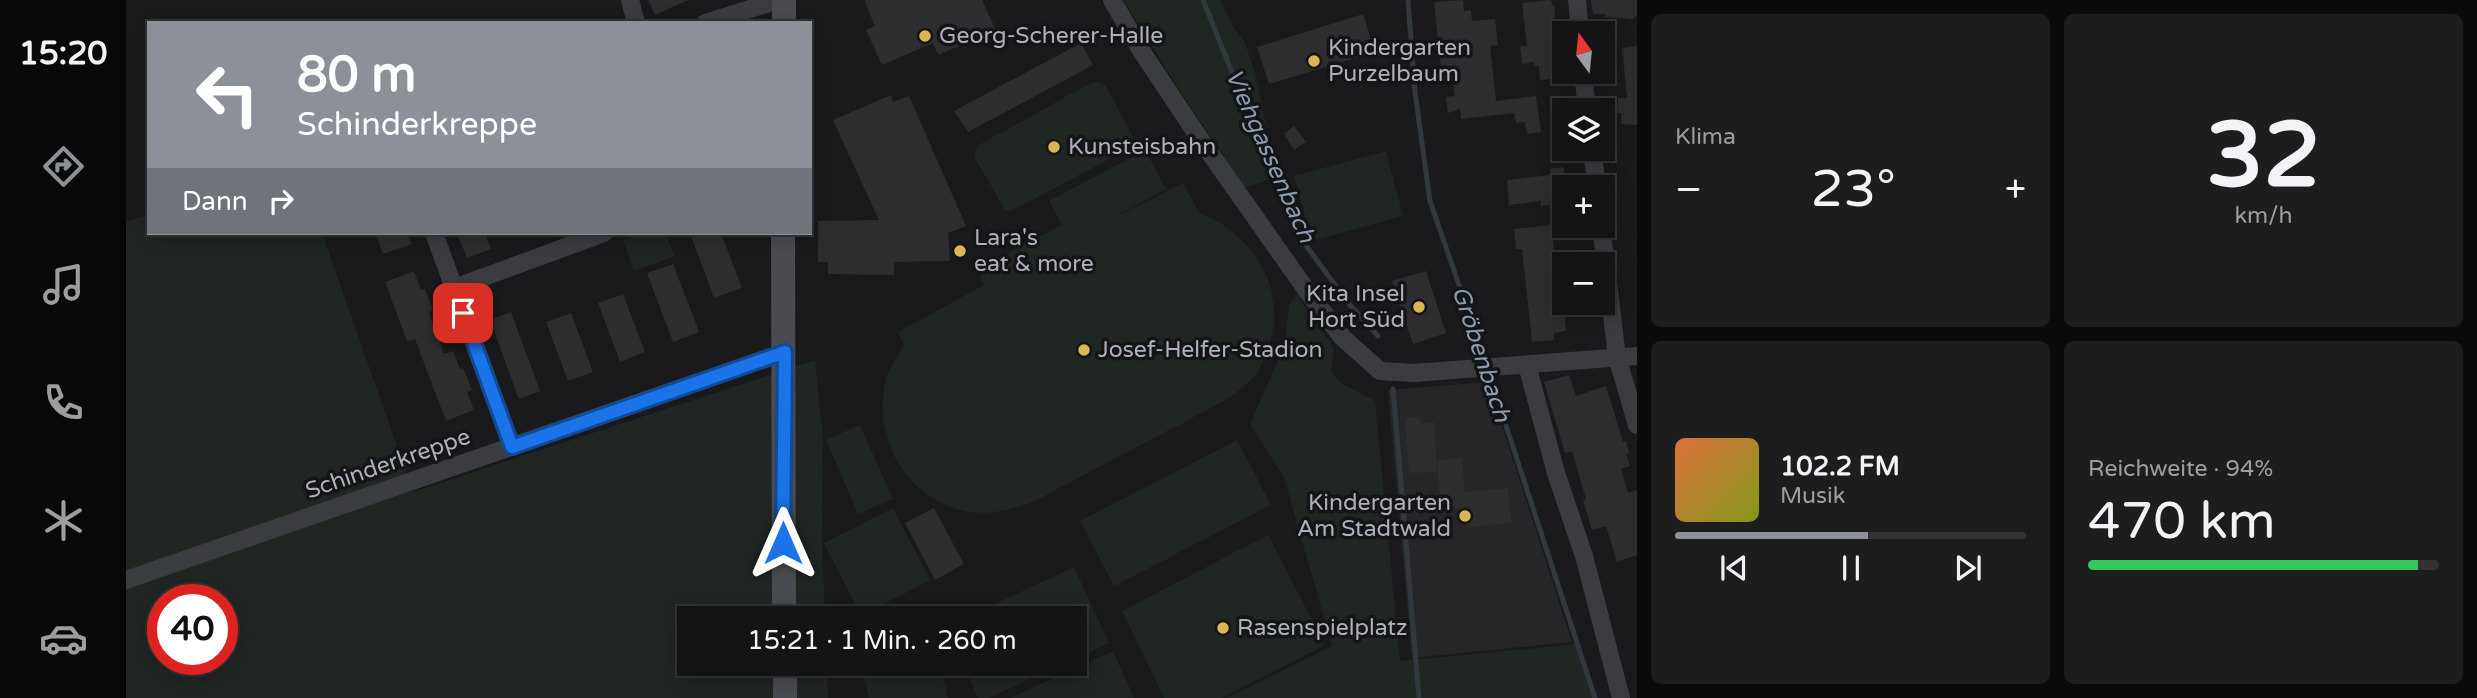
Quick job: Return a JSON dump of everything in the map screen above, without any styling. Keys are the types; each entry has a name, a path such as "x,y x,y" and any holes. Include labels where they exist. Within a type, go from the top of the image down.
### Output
{"street":[{"path":"630,0 635,21"},
{"path":"711,21 779,0"},
{"path":"784,0 784,21"},
{"path":"1112,0 1142,52 1200,139 1305,288 1342,337 1380,371 1413,373 1637,356"},
{"path":"1577,0 1579,21"},
{"path":"435,235 512,447"},
{"path":"454,288 599,235"},
{"path":"783,235 784,606"},
{"path":"1602,238 1617,357 1637,425"},
{"name":"Schinderkreppe","path":"126,580 785,352"},
{"path":"1518,365 1584,556 1621,698"},
{"path":"785,676 785,698"}],"shaded area":[{"path":"1123,0 1220,0 1235,30 1245,42 1258,83 1276,177 1245,188"},
{"name":"Kunsteisbahn","path":"1100,82 1106,86 1133,137 1133,144 1012,211 1005,210 975,158 979,145 1091,83"},
{"name":"Josef-Helfer-Stadion","path":"1145,150 1166,189 1105,222 1183,183 1200,214 1219,222 1235,234 1261,265 1274,302 1270,343 1257,373 1224,401 1033,502 982,513 964,511 926,494 911,480 899,463 884,425 885,383 890,368 904,345 898,332 984,285 977,270 1062,225 1049,201"},
{"path":"1386,151 1403,216 1312,241 1294,176"},
{"path":"147,215 147,235 323,235 413,492 815,360 823,438 825,606 677,606 677,676 827,676 828,698 126,698 126,222"},
{"path":"638,235 666,235 675,256 634,271 623,240"},
{"path":"1298,292 1304,306 1334,348 1331,371 1341,383 1375,401 1400,661 1578,644 1595,698 1226,698 1332,646 1284,477 1250,424 1284,347 1289,305"},
{"name":"Kindergarten Am Stadtwald","path":"1488,382 1572,642 1412,658 1388,390"},
{"path":"860,425 893,499 858,514 826,440"},
{"path":"1237,440 1271,505 1114,586 1080,521"},
{"path":"893,508 930,580 880,606 856,606 824,543"},
{"name":"Rasenspielplatz","path":"1268,535 1325,645 1222,698 1164,698 1122,611"},
{"path":"1074,567 1109,643 1087,653 1087,606 991,606"},
{"path":"1113,651 1134,698 1010,698 1058,676 1087,676 1087,663"},
{"path":"863,676 942,676 948,698 869,698"},
{"path":"968,676 1036,676 989,698 978,698"}],"building":[{"path":"648,0 688,0 655,15"},
{"name":"Georg-Scherer-Halle","path":"864,0 982,0 996,30 938,55 933,43 882,65 866,30 875,26"},
{"path":"1463,0 1464,11 1471,10 1472,21 1495,19 1498,45 1490,46 1496,101 1536,96 1541,132 1527,134 1525,122 1516,123 1514,113 1461,119 1460,109 1448,113 1446,97 1455,96 1451,67 1441,68 1434,2"},
{"path":"1551,0 1552,6 1555,5 1554,21 1552,21 1552,78 1540,80 1539,66 1534,66 1534,62 1522,64 1520,46 1527,46 1522,3"},
{"path":"1591,0 1637,0 1637,17 1634,16 1634,19 1593,14"},
{"path":"1363,14 1375,52 1269,84 1257,47"},
{"path":"1081,43 1093,65 968,132 954,111"},
{"path":"1637,46 1637,125 1621,124 1621,113 1617,113 1618,98 1627,98 1622,48"},
{"path":"891,95 893,102 909,96 966,226 948,233 950,261 894,262 894,275 828,274 828,262 818,262 818,221 879,220 833,120"},
{"path":"1294,126 1306,142 1294,150 1284,134"},
{"path":"1564,167 1565,175 1552,175 1552,205 1541,206 1541,201 1509,205 1507,180 1551,175 1550,169"},
{"path":"1551,225 1554,252 1552,252 1552,315 1565,315 1566,331 1554,333 1554,340 1532,342 1522,249 1516,249 1514,229"},
{"path":"376,235 408,235 412,244 383,254"},
{"path":"458,235 486,235 491,249 467,258"},
{"path":"691,235 722,235 742,288 714,298"},
{"path":"673,264 699,332 673,342 647,273"},
{"path":"414,271 433,310 429,312 444,354 453,351 472,390 467,392 474,410 446,421 415,339 407,341 385,282"},
{"name":"Kita Insel Hort Süd","path":"1426,271 1446,333 1413,344 1392,281"},
{"path":"623,294 645,352 620,362 598,303"},
{"path":"511,312 540,391 519,399 490,320"},
{"path":"571,313 593,372 568,381 546,322"},
{"path":"1569,375 1576,396 1606,386 1623,442 1626,441 1630,466 1621,469 1628,493 1637,490 1637,555 1617,562 1606,526 1592,530 1572,451 1565,453 1544,382"},
{"path":"1420,417 1420,424 1434,422 1437,472 1409,473 1405,418"},
{"path":"1462,458 1465,492 1508,488 1511,523 1467,527 1466,508 1440,510 1437,460"},
{"path":"934,508 964,564 935,580 905,523"}],"waterway":[{"name":"Viehgassenbach","path":"1203,0 1263,150 1305,244 1349,304 1378,336"},
{"name":"Gröbenbach","path":"1408,0 1415,92 1430,201 1595,698"},
{"name":"Viehgassenbach","path":"1393,389 1419,698"}],"place":[{"name":"Georg-Scherer-Halle","path":"925,36"},
{"name":"Kindergarten Purzelbaum","path":"1314,61"},
{"name":"Kunsteisbahn","path":"1054,147"},
{"name":"Lara's eat & more","path":"960,251"},
{"name":"Kita Insel Hort Süd","path":"1419,307"},
{"name":"Josef-Helfer-Stadion","path":"1084,350"},
{"name":"Kindergarten Am Stadtwald","path":"1465,516"},
{"name":"Rasenspielplatz","path":"1223,628"}],"route":[{"path":"463,313 512,447 785,352 783,543"}]}
